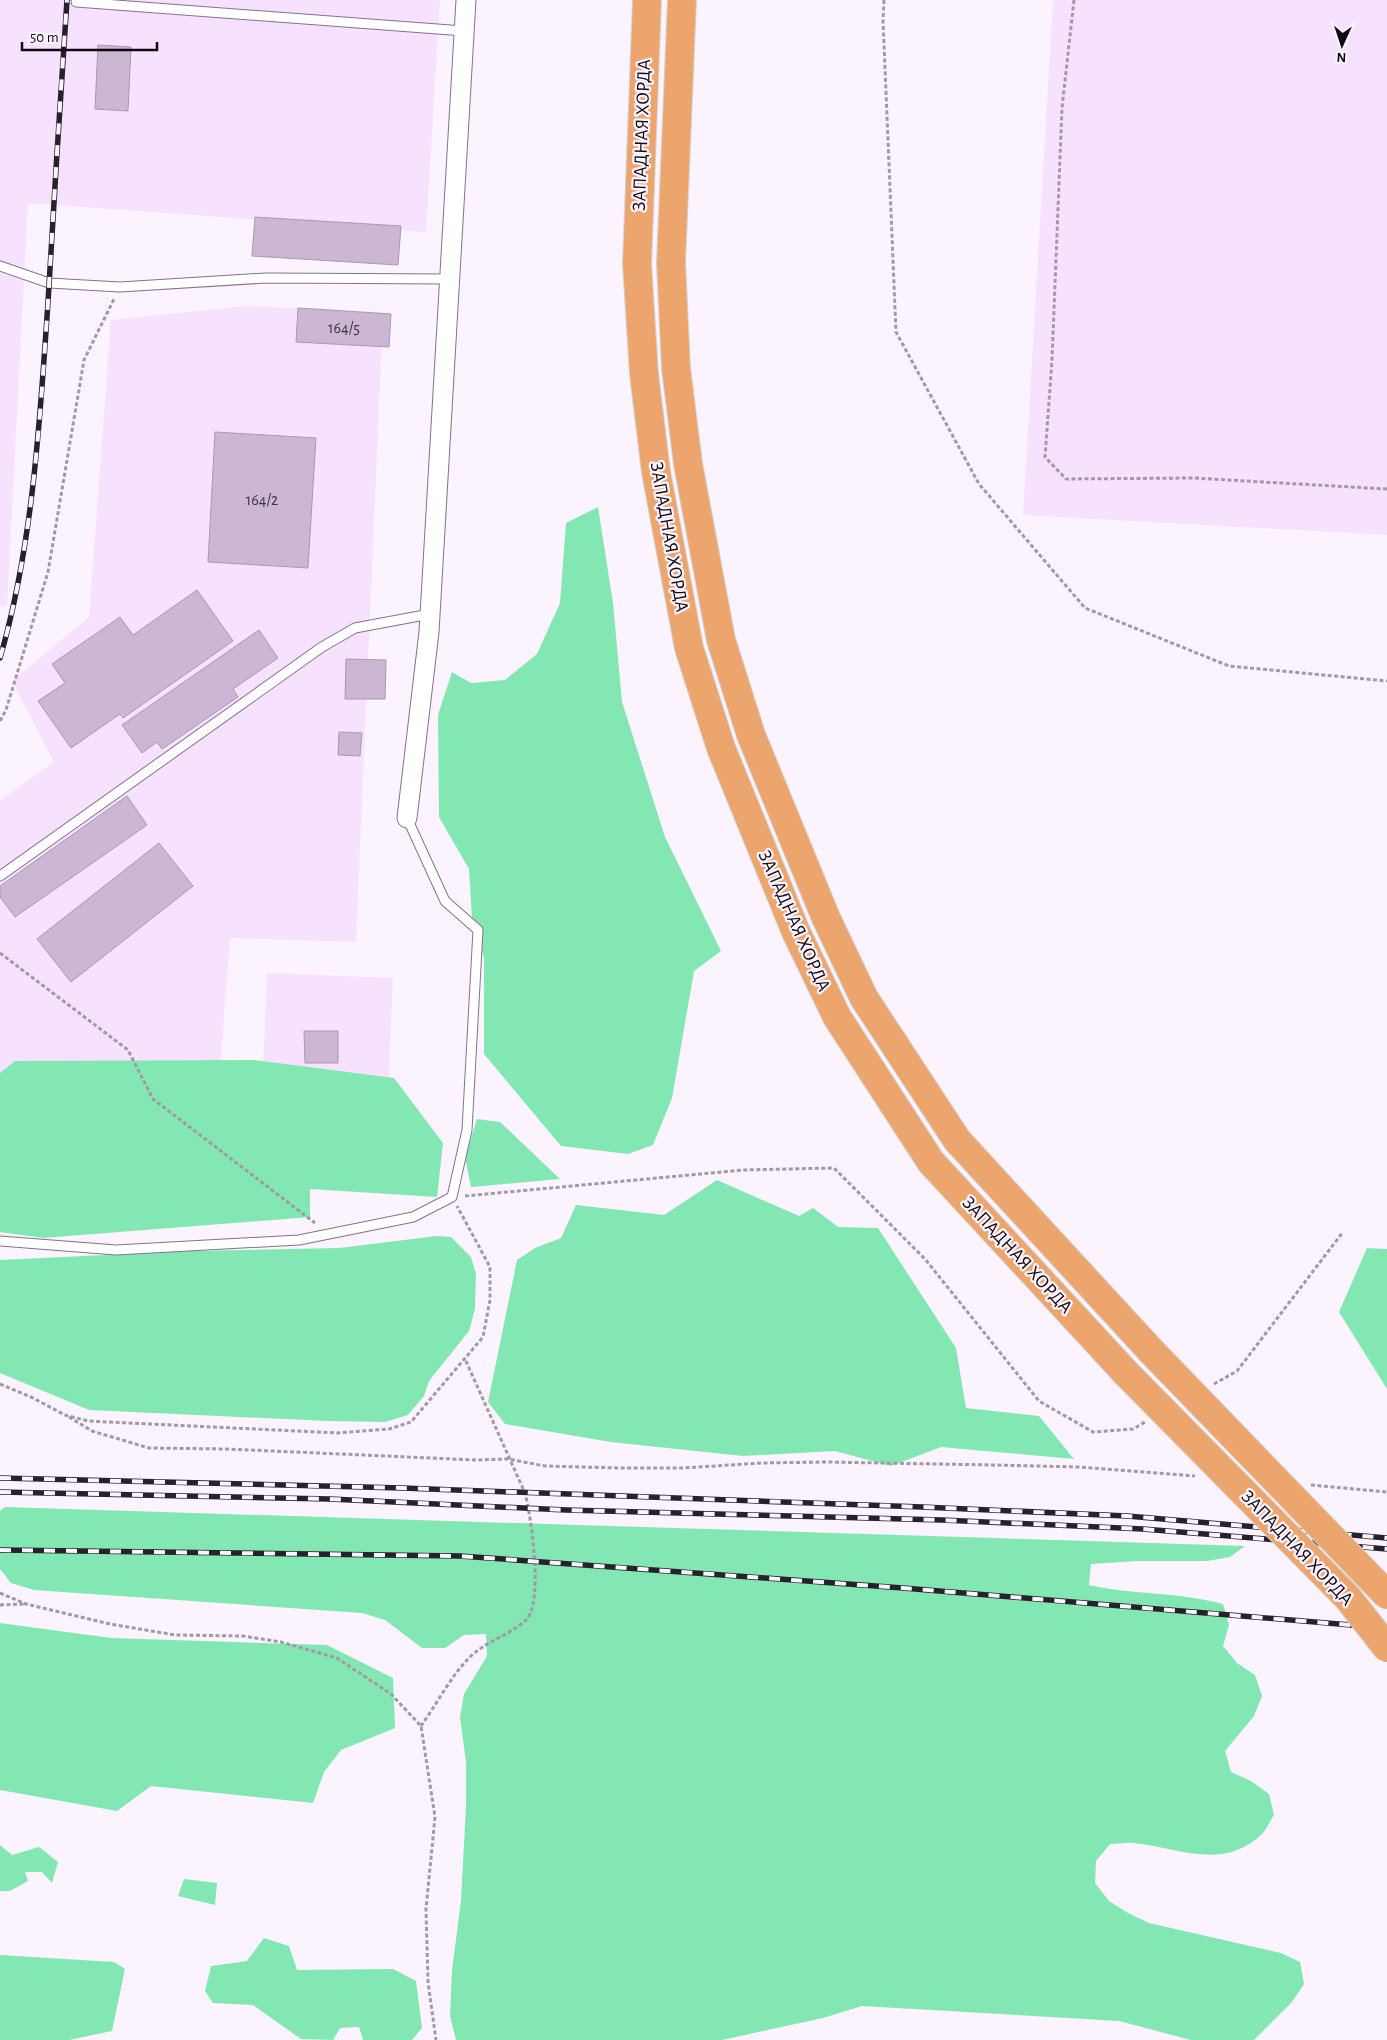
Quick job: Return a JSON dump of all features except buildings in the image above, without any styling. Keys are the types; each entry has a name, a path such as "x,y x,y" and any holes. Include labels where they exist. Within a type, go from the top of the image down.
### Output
{"highway":[{"name":"ЗАПАДНАЯ ХОРДА","path":"647,0 638,264 644,374 656,472 687,639 720,748 796,932 842,1026 931,1162 1126,1373 1348,1598 1387,1648"},
{"name":"ЗАПАДНАЯ ХОРДА","path":"682,0 671,263 676,368 688,464 720,631 751,735 826,918 864,998 956,1140 1152,1352 1387,1595"}],"street":[{"path":"407,818 430,614 466,0"}],"lane":[{"path":"76,2 464,31"},
{"path":"0,266 49,283 120,287 266,278 450,279"},
{"path":"0,876 322,647 355,628 430,614"},
{"path":"0,1241 116,1250 299,1240 413,1216 452,1197 466,1130 478,930 445,901 407,818"}],"path":[{"path":"884,0 883,20 896,332 979,484 1085,608 1229,666 1387,681"},
{"path":"1074,0 1062,108 1052,360 1045,457 1066,479 1193,478 1387,489"},
{"path":"0,721 6,710 48,572 84,360 120,287"},
{"path":"0,953 128,1050 153,1098 329,1233"},
{"path":"65,1416 88,1420 338,1433 389,1429 411,1422 483,1337 490,1300 490,1267 452,1197 743,1170 834,1168 925,1259 1040,1400 1092,1432 1133,1428 1151,1419"},
{"path":"1211,1385 1237,1371 1343,1232"},
{"path":"421,1726 470,1657 526,1620 532,1607 535,1561 529,1508 525,1493 508,1459 465,1359"},
{"path":"0,1384 33,1398 92,1431 149,1448 227,1449 476,1460 508,1459 545,1466 683,1468 760,1463 826,1462 1080,1467 1205,1476"},
{"path":"1302,1484 1387,1492"},
{"path":"0,1593 26,1604 110,1624 175,1635 243,1636 281,1642 337,1658 391,1694 421,1726 435,1817 426,1909 428,1982 436,2040"},
{"path":"0,1605 26,1604"}],"shaded area":[{"path":"0,0 440,0 426,232 28,203 7,606 0,606"},
{"path":"1053,0 1387,0 1387,535 1023,515"},
{"path":"246,306 383,312 356,942 230,938 213,1160 0,1162 0,800 54,762 12,681 89,617 111,320"},
{"path":"267,973 393,978 388,1097 262,1093"}],"green space":[{"path":"598,507 613,603 622,702 665,837 721,951 694,971 672,1098 653,1145 628,1154 561,1146 484,1054 484,958 472,918 469,869 439,817 438,715 452,672 471,683 505,680 537,654 560,603 566,523"},
{"path":"254,1060 394,1078 443,1143 437,1197 310,1189 310,1217 43,1238 0,1232 0,1073 15,1061"},
{"path":"477,1119 500,1122 560,1179 471,1187 465,1158"},
{"path":"717,1180 799,1216 813,1208 838,1227 878,1228 956,1348 966,1408 1039,1416 1074,1459 941,1447 891,1466 835,1451 743,1456 611,1442 505,1424 488,1402 517,1260 535,1248 561,1238 576,1205 664,1215"},
{"path":"437,1236 451,1237 471,1257 476,1274 475,1309 469,1331 429,1381 424,1396 408,1415 385,1422 89,1410 0,1373 0,1260 190,1251 339,1248"},
{"path":"1367,1248 1387,1249 1387,1389 1339,1312"},
{"path":"5,1507 1245,1546 1230,1557 1207,1561 1137,1561 1091,1564 1089,1585 1190,1597 1223,1604 1229,1625 1223,1646 1237,1663 1255,1675 1262,1696 1254,1716 1225,1751 1231,1772 1251,1781 1269,1794 1274,1815 1262,1834 1247,1845 1231,1852 1215,1855 1183,1852 1133,1843 1110,1844 1096,1861 1095,1883 1109,1901 1149,1923 1281,1953 1300,1962 1304,1984 1292,2002 1254,2040 1191,2040 1119,2021 862,2006 823,2018 722,2040 456,2040 450,2016 452,1970 461,1901 466,1805 466,1762 460,1717 464,1694 487,1656 486,1634 464,1635 445,1648 422,1648 385,1620 362,1613 34,1590 11,1583 0,1569 0,1511"},
{"path":"0,1623 111,1638 327,1645 393,1678 395,1728 341,1750 324,1772 313,1803 151,1786 117,1811 0,1790"},
{"path":"0,1845 12,1855 39,1847 58,1862 52,1883 42,1872 25,1872 28,1881 10,1891 0,1891"},
{"path":"184,1879 217,1883 215,1905 178,1896"},
{"path":"264,1938 289,1946 297,1970 393,1969 416,1981 422,2028 412,2040 363,2040 359,2027 340,2028 333,2040 301,2039 253,2005 213,2003 205,1991 211,1966 247,1961"},
{"path":"0,1955 114,1962 125,1969 112,2031 69,2040 0,2040"}],"railway":[{"path":"0,658 11,615 28,527 38,436 67,0"},
{"path":"0,1478 402,1488 922,1507 1127,1516 1387,1538"},
{"path":"0,1492 330,1499 566,1510 942,1520 1143,1529 1387,1549"},
{"path":"0,1550 460,1556 903,1588 1387,1628"}]}
